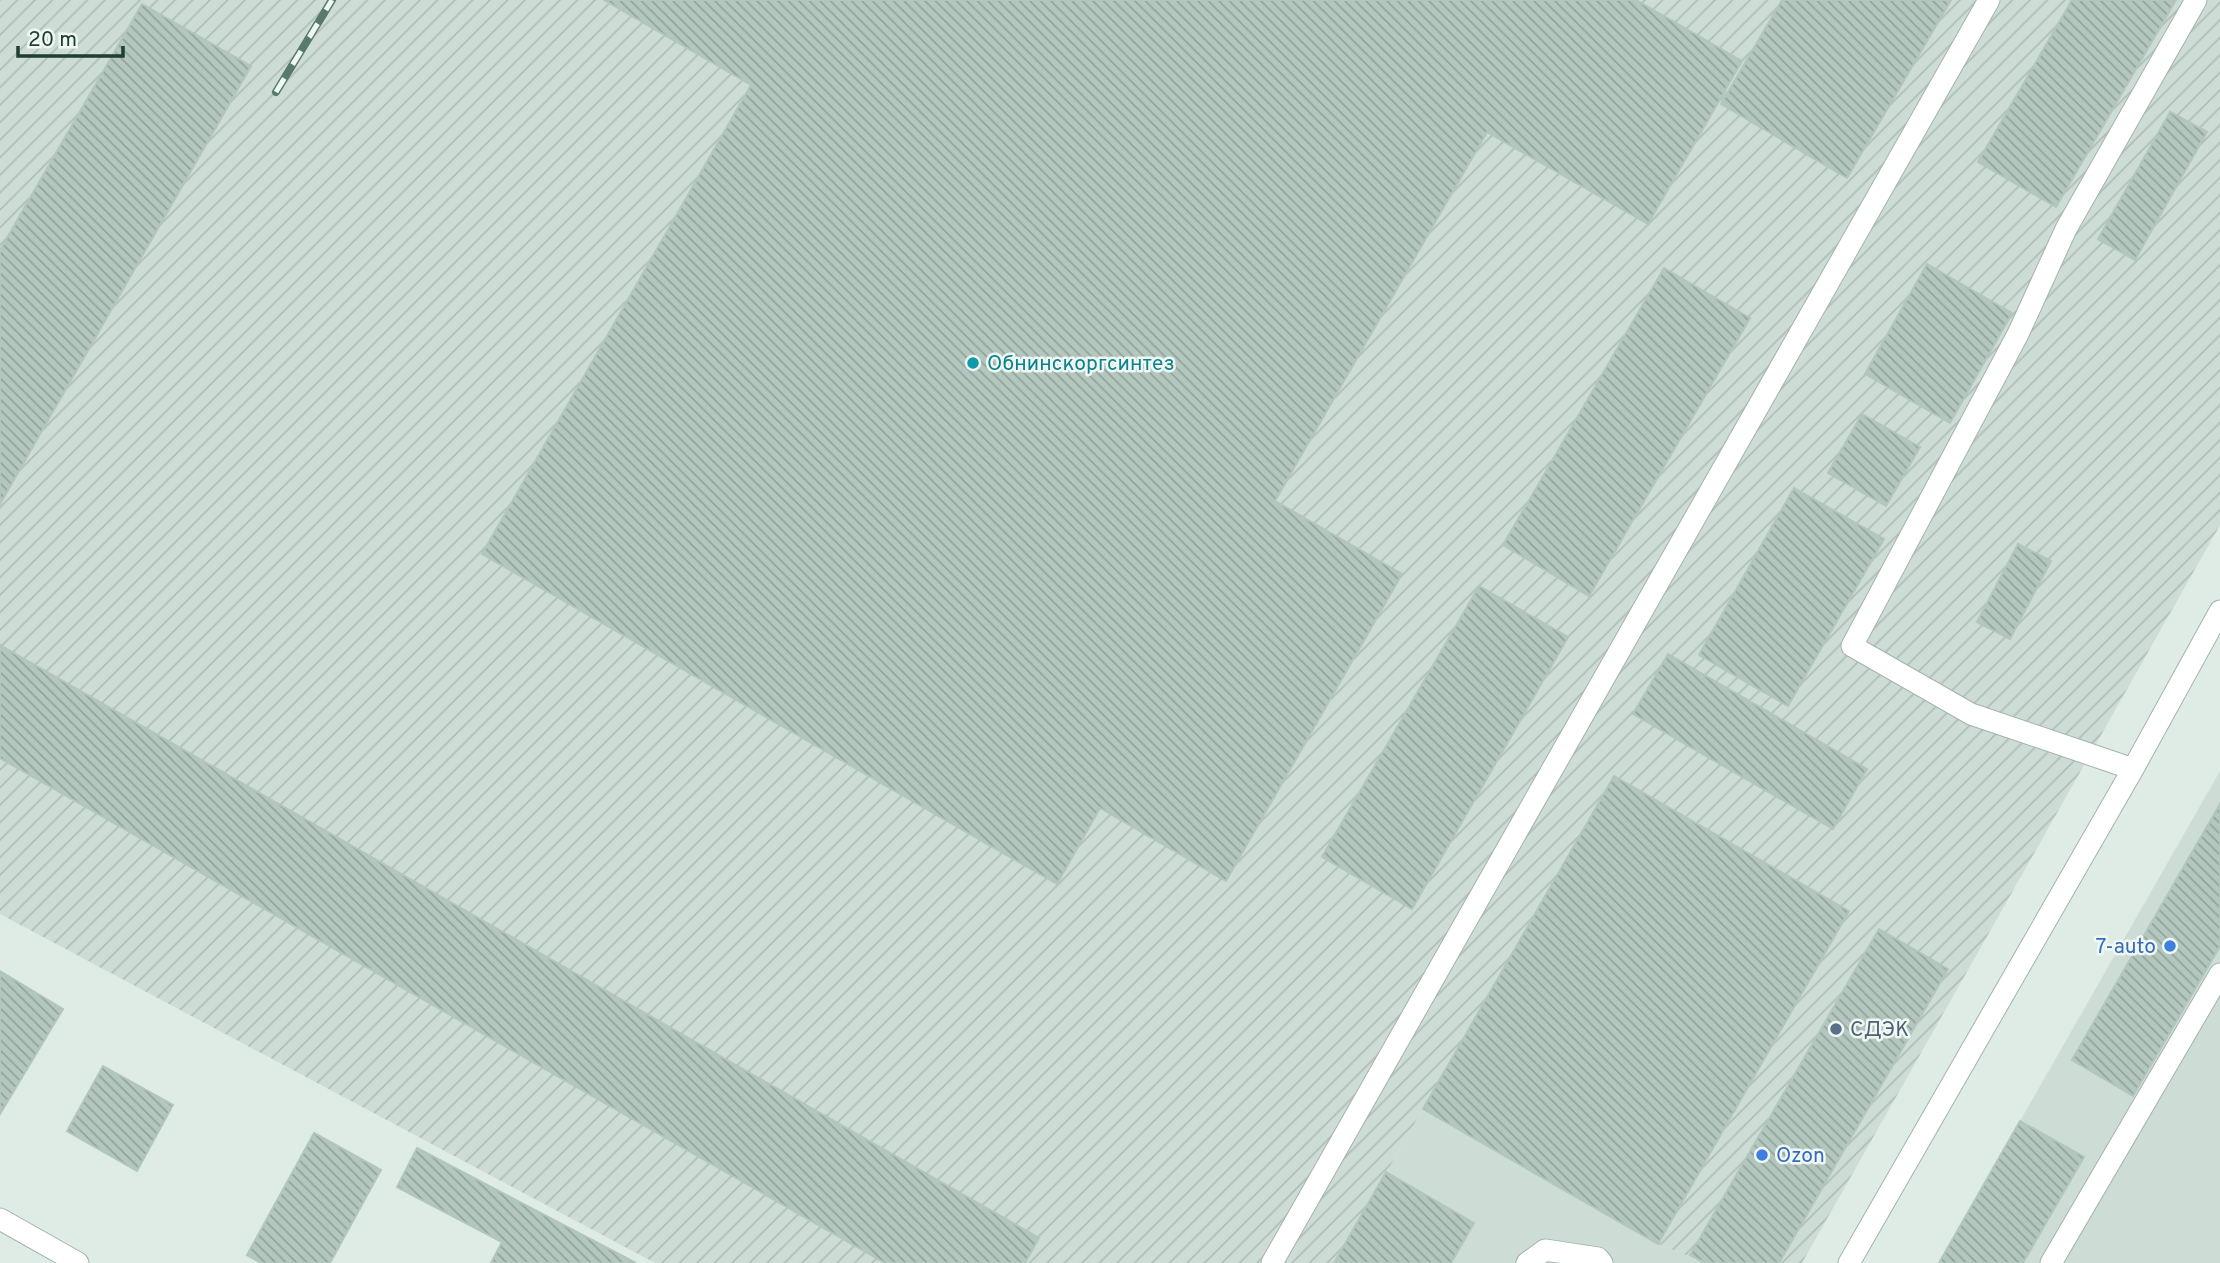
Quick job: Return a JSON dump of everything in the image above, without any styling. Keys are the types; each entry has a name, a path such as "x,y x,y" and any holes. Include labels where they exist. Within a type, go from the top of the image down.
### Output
{"street":[{"path":"1272,1263 1989,0"},
{"path":"2133,769 1970,714 1852,646 2018,334 2066,229 2196,0"},
{"path":"1849,1263 2133,769 2220,611"},
{"path":"2050,1263 2220,974"},
{"path":"0,1219 78,1263"},
{"path":"1527,1263 1545,1250 1598,1258 1602,1263"}],"shaded area":[{"path":"0,0 2220,0 2220,525 1802,1263 1705,1263 1658,1244 1423,1109 1334,1263 655,1263 0,914"},
{"name":"7-auto","path":"2220,771 2220,1263 1939,1263 2020,1121"},
{"path":"1423,1109 1658,1244 1705,1263 1334,1263"}],"building":[{"name":"Обнинскоргсинтез","path":"604,0 1636,0 1742,61 1648,224 1487,132 1275,501 1402,574 1226,881 1100,808 1057,884 482,554 751,85"},
{"path":"1782,0 1951,0 1847,178 1721,104"},
{"path":"2072,0 2176,0 2056,207 1978,162"},
{"path":"142,4 251,66 0,504 0,250"},
{"path":"2170,112 2207,132 2135,260 2098,239"},
{"path":"1927,264 2012,313 1950,423 1865,374"},
{"path":"1664,268 1750,318 1589,596 1503,545"},
{"path":"1862,414 1920,447 1886,506 1828,473"},
{"path":"1794,488 1884,539 1788,706 1699,655"},
{"path":"2018,544 2051,561 2010,639 1977,622"},
{"path":"1479,586 1568,637 1412,909 1322,857"},
{"path":"0,645 1039,1238 1025,1263 885,1263 0,758"},
{"path":"1668,654 1867,769 1833,829 1633,714"},
{"path":"1614,776 1849,911 1658,1244 1423,1109"},
{"path":"2220,804 2220,946 2133,1096 2072,1060"},
{"path":"1879,929 1948,969 1779,1263 1705,1263 1690,1255"},
{"path":"0,971 63,1009 0,1114"},
{"path":"103,1066 173,1105 137,1171 67,1131"},
{"path":"2020,1121 2084,1157 2023,1263 1939,1263"},
{"path":"314,1133 381,1170 330,1263 261,1263 247,1255"},
{"path":"417,1148 636,1263 491,1263 502,1242 397,1187"},
{"path":"1386,1172 1474,1223 1451,1263 1334,1263"}],"railway":[{"path":"276,92 332,0"}],"place":[{"name":"Обнинскоргсинтез","path":"973,363"},
{"name":"7-auto","path":"2170,946"},
{"name":"СДЭК","path":"1836,1029"},
{"name":"Ozon","path":"1762,1155"}]}
